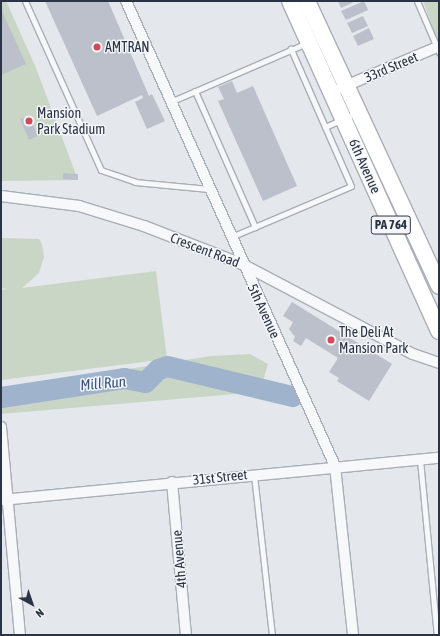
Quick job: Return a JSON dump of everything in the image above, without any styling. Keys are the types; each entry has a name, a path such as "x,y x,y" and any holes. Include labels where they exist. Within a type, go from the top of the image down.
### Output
{"main road":[{"name":"6th Avenue","path":"290,1 316,39"},
{"name":"6th Avenue","path":"307,1 316,39 350,116 439,331"},
{"name":"6th Avenue","path":"350,116 439,286"}],"street":[{"name":"5th Avenue","path":"126,1 230,238 334,466 352,635"},
{"name":"33rd Street","path":"338,90 438,50"},
{"name":"Crescent Road","path":"1,196 79,206 144,226 242,264 414,354 439,363"},
{"path":"1,428 4,499 20,635"},
{"name":"31st Street","path":"4,499 334,466 439,458"},
{"name":"4th Avenue","path":"172,482 186,635"}],"lane":[{"path":"24,1 100,170 135,182 209,189"},
{"path":"417,1 438,50"},
{"path":"170,102 316,39"},
{"path":"230,238 351,186 292,49"},
{"path":"195,91 255,227"},
{"path":"325,127 350,116"},
{"path":"420,460 437,635"},
{"path":"254,474 272,635"}],"green space":[{"name":"Mansion Park Stadium","path":"1,1 6,1 36,68 78,180 1,181"},
{"path":"423,1 439,1 439,45"},
{"path":"1,238 39,239 42,244 44,257 39,273 22,288 156,271 167,359 1,380 1,290 8,289 1,288"},
{"path":"250,354 268,364 260,392 1,414 1,389 211,356"}],"building":[{"name":"AMTRAN","path":"45,1 108,1 149,96 152,94 165,121 147,129 135,102 143,98 142,95 97,116"},
{"path":"338,1 356,1 341,8"},
{"path":"364,1 368,10 346,20 341,11"},
{"path":"1,9 26,64 1,75"},
{"path":"363,16 368,26 352,33 347,23"},
{"path":"369,28 374,39 358,46 353,36"},
{"path":"232,81 237,93 253,86 297,186 263,201 218,101 224,99 218,87"},
{"path":"29,116 38,136 29,140 20,119"},
{"path":"63,173 78,174 78,180 63,179"},
{"path":"292,302 392,364 369,401 337,381 339,378 329,372 338,358 306,338 301,346 293,341 295,337 289,329 293,322 283,316"}],"waterway":[{"name":"Mill Run","path":"1,397 124,378 145,382 158,369 167,366 292,396"}],"place":[{"name":"AMTRAN","path":"97,47"},
{"name":"Mansion Park Stadium","path":"29,121"},
{"name":"The Deli At Mansion Park","path":"331,340"}]}
